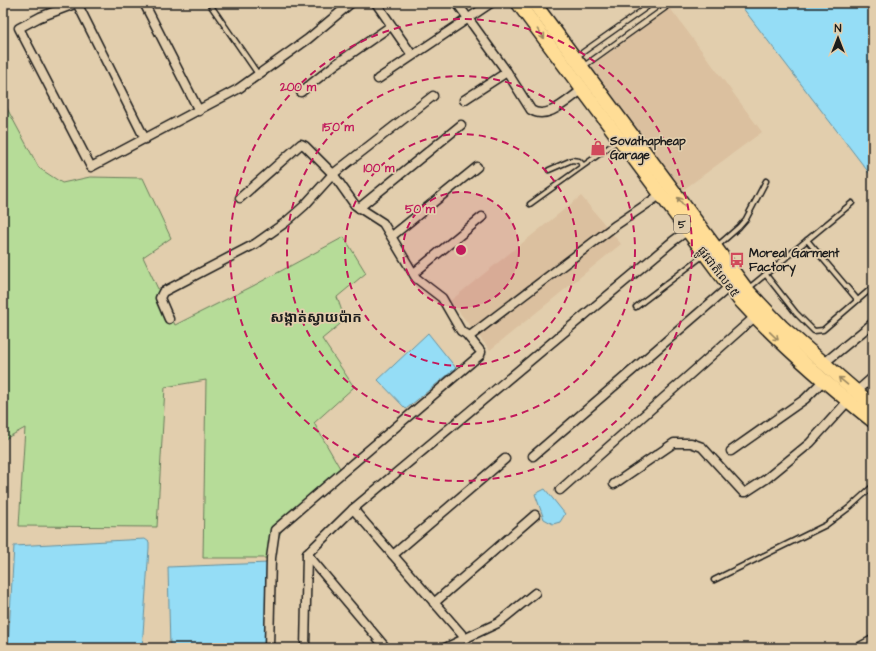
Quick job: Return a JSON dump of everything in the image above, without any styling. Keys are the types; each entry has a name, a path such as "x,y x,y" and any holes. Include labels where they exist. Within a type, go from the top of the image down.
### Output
{"highway":[{"name":"ផ្លូវជាតិលេខ៥","path":"518,3 582,90 595,97 710,251 747,290 759,312 823,381 852,397 873,406"},
{"name":"ផ្លូវជាតិលេខ៥","path":"534,3 578,63 619,140 647,166 660,195 692,227"},
{"name":"ផ្លូវជាតិលេខ៥","path":"710,251 729,287 823,364 873,421"}],"street":[{"path":"145,139 77,3 40,16 19,28 91,167 145,139 238,89 308,39 351,3"},
{"path":"144,3 199,110"},
{"path":"376,3 412,55"},
{"path":"457,3 507,72 531,110 537,114 548,113 582,90"},
{"path":"378,79 490,3"},
{"path":"301,92 336,64 391,26"},
{"path":"464,100 507,72"},
{"path":"169,319 160,298 163,292 255,244 286,222 304,206 333,174 433,96"},
{"path":"359,208 461,125"},
{"path":"240,198 302,144 333,174 359,208 379,219 392,236 421,283 442,298 461,332 467,335 481,352 480,355 275,530 271,558 269,648"},
{"path":"392,236 477,167"},
{"path":"467,335 470,336 616,225 660,195"},
{"path":"414,273 482,217"},
{"path":"305,648 307,554 354,509 692,227"},
{"path":"533,456 729,287"},
{"path":"560,490 759,312"},
{"path":"823,364 873,323"},
{"path":"614,484 674,443 684,442 702,447 742,492 746,492 766,480 810,443 852,397 873,377"},
{"path":"731,451 804,399 823,381"},
{"path":"393,555 505,459"},
{"path":"354,509 465,638"},
{"path":"434,602 535,515"},
{"path":"307,554 386,648"},
{"path":"445,648 498,623 535,593"},
{"path":"860,648 873,641"}],"lane":[{"path":"209,3 258,75"},
{"path":"578,63 647,7"},
{"path":"578,63 665,8"},
{"path":"530,204 582,165 619,140"},
{"path":"549,170 572,160 579,161 582,165"},
{"path":"636,307 739,227 746,219 766,181"},
{"path":"747,290 852,203"},
{"path":"807,240 856,298 856,301"},
{"path":"766,275 796,312 814,331 823,330 873,287"},
{"path":"714,580 826,525 850,507 873,486"}],"shaded area":[{"path":"670,8 762,132 683,190 591,66"},
{"path":"581,196 621,244 490,350 450,301"}],"green space":[{"path":"3,101 39,168 62,183 90,177 143,178 171,238 143,257 175,325 253,286 344,237 366,273 337,297 345,320 322,339 354,387 314,423 341,470 288,515 270,558 203,558 206,380 165,387 157,527 19,526 25,428 3,440"}],"water":[{"path":"739,3 873,3 873,178"},
{"path":"428,333 456,368 406,409 378,380"},
{"path":"545,489 565,514 560,522 553,524 544,519 535,494"},
{"path":"145,539 149,542 149,548 142,648 8,648 14,546"},
{"path":"269,563 266,648 170,648 168,567"}],"place":[{"name":"Sovathapheap Garage","path":"598,148"},
{"name":"Moreal Garment Factory","path":"737,260"}],"district":[{"name":"សង្កាត់ស្វាយប៉ាក","path":"316,318"}]}
